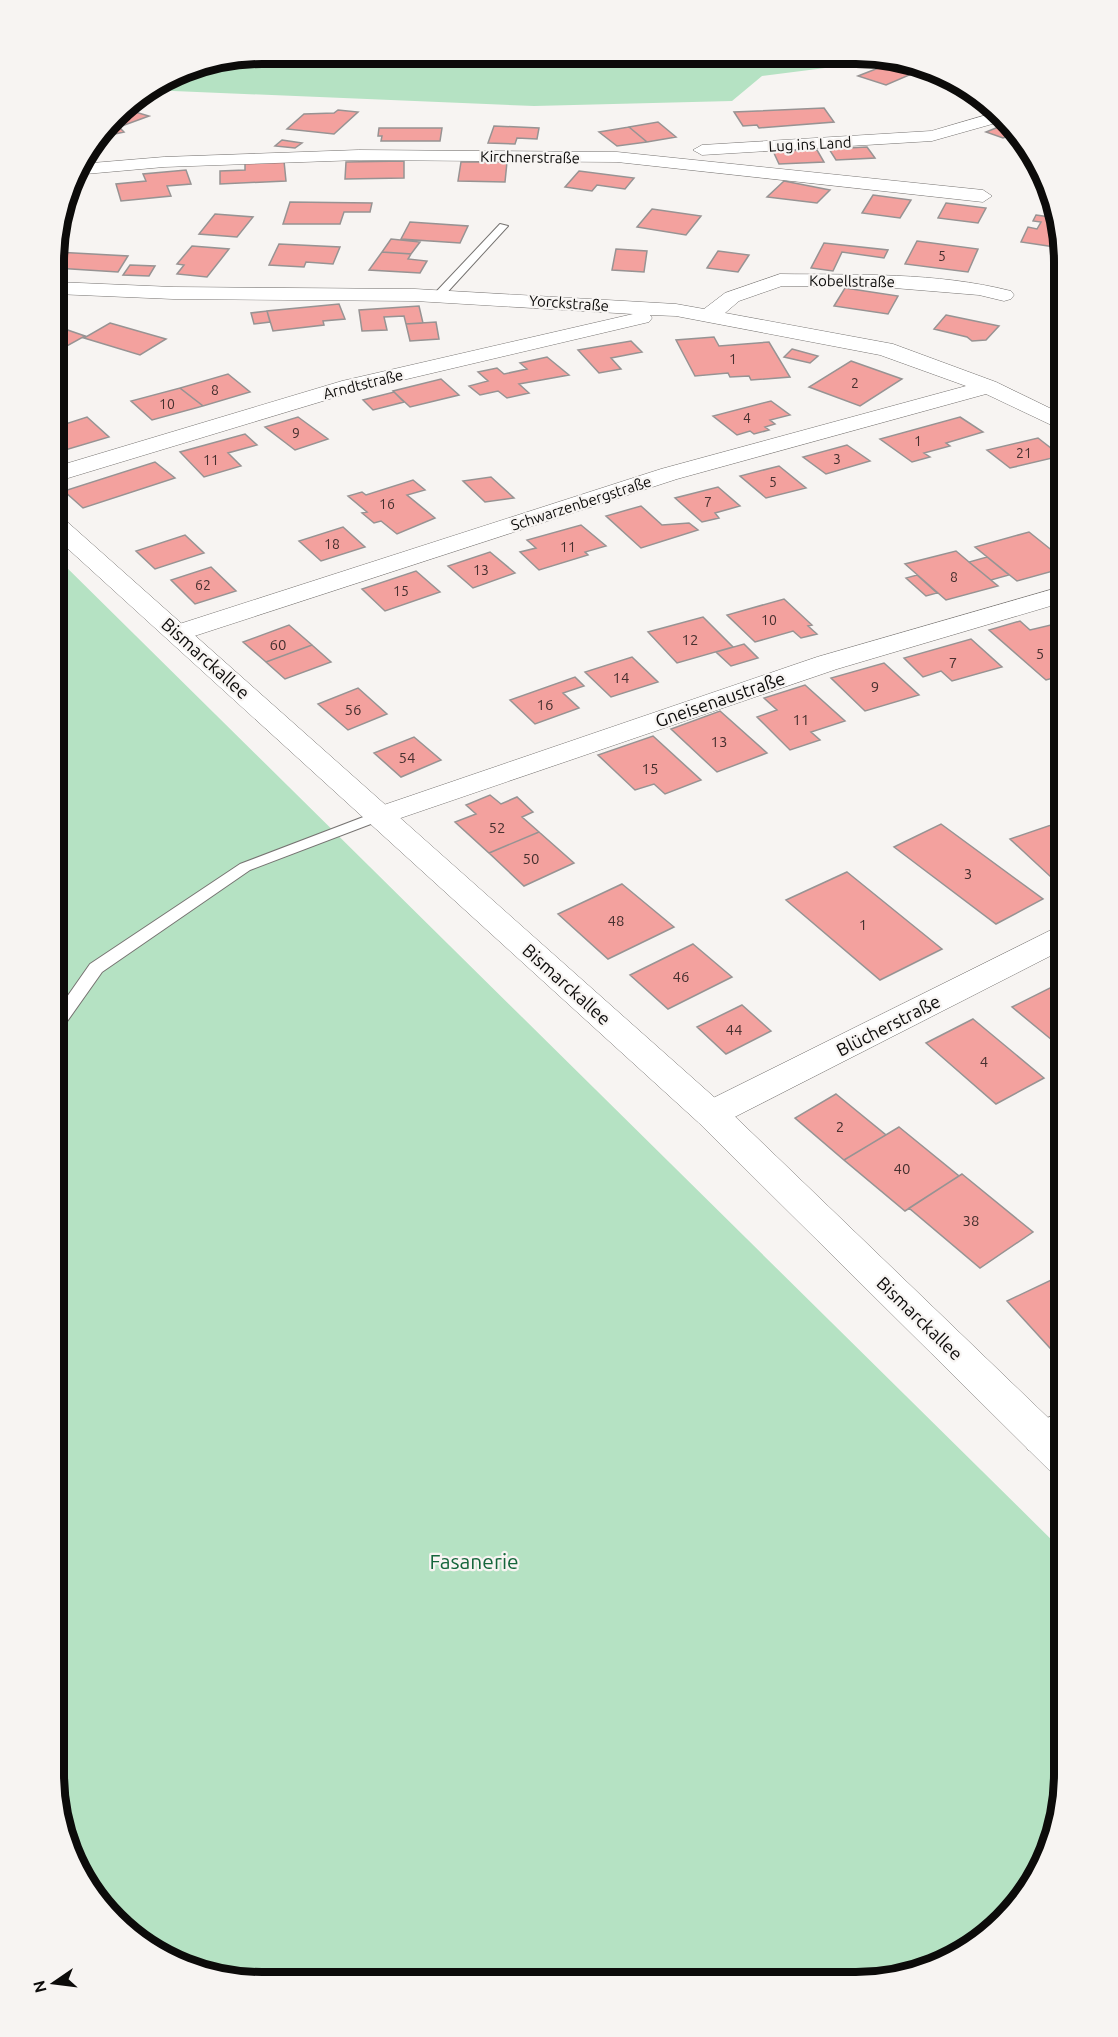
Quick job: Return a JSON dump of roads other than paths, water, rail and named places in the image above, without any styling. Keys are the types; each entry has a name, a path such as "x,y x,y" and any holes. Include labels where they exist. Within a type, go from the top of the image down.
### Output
{"street":[{"name":"Lug ins Land","path":"617,158 932,136 991,119"},
{"name":"Kirchnerstraße","path":"88,169 164,162 359,155 617,158 983,196"},
{"name":"Kobellstraße","path":"709,315 732,297 780,280 882,280 979,289 1004,295"},
{"name":"Yorckstraße","path":"64,288 438,296 676,310 885,349 988,387 1054,419"},
{"name":"Arndtstraße","path":"64,473 350,386 676,310"},
{"name":"Schwarzenbergstraße","path":"179,633 669,474 988,387"},
{"name":"Bismarckallee","path":"64,532 711,1114 1053,1438"},
{"name":"Gneisenaustraße","path":"380,816 827,663 1054,597"},
{"name":"Blücherstraße","path":"711,1114 1054,941"}],"lane":[{"path":"438,296 503,226"},
{"path":"64,1013 96,968 245,867 380,816"}],"park label":[{"name":"Fasanerie","path":"474,1561"}]}
